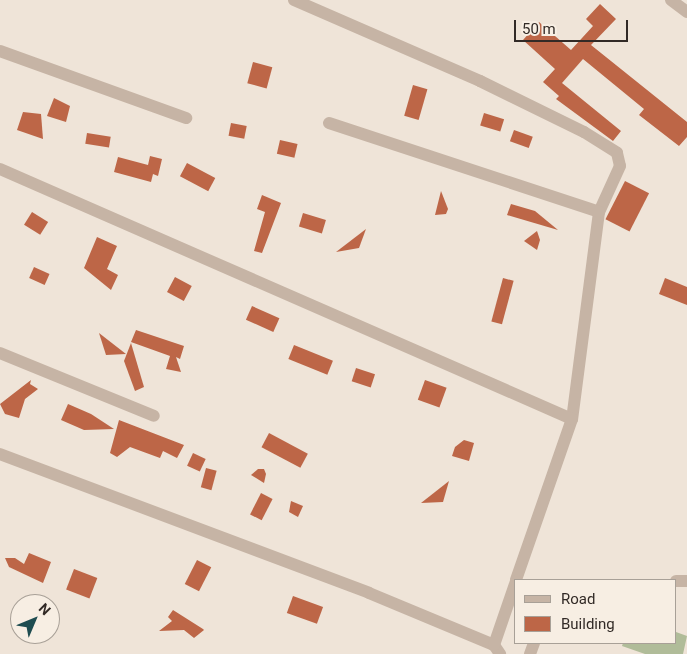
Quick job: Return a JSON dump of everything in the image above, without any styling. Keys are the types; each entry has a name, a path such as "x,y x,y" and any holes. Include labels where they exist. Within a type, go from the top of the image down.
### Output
{"street":[{"path":"294,0 480,81 607,145 617,153 620,166 599,212 572,419 517,579"},
{"path":"671,0 687,12"},
{"path":"0,51 186,118"},
{"path":"329,123 599,212"},
{"path":"0,169 572,419"},
{"path":"0,353 154,416"},
{"path":"0,454 370,593 497,649 514,588"}],"green space":[{"path":"677,632 687,636 683,654 645,654 622,646 623,644 677,644"}],"building":[{"path":"600,4 616,19 591,45 687,122 687,137 679,146 639,115 644,109 583,59 562,83 621,131 613,141 556,99 559,96 543,82 555,69 523,40 539,22 571,50 593,26 586,19"},
{"path":"253,62 272,67 267,88 247,83"},
{"path":"413,85 427,89 419,120 404,116"},
{"path":"54,98 70,106 66,122 47,116"},
{"path":"23,112 41,114 43,139 17,130"},
{"path":"484,113 504,119 500,132 480,125"},
{"path":"231,123 247,126 244,139 229,136"},
{"path":"514,130 533,137 529,148 510,141"},
{"path":"87,133 111,137 109,148 85,144"},
{"path":"280,140 298,144 294,158 277,154"},
{"path":"150,156 162,159 158,176 153,174 151,182 114,172 118,157 148,165"},
{"path":"187,163 215,178 208,191 180,176"},
{"path":"625,181 649,193 630,232 605,219"},
{"path":"441,191 448,209 446,214 435,215"},
{"path":"262,195 281,203 262,253 254,251 265,212 257,209"},
{"path":"511,204 535,211 558,230 507,215"},
{"path":"32,212 48,222 40,235 24,225"},
{"path":"303,213 326,220 322,233 299,226"},
{"path":"366,229 359,248 336,252"},
{"path":"537,231 540,240 537,250 524,241"},
{"path":"97,237 117,246 107,269 118,275 111,290 84,268"},
{"path":"34,267 50,274 45,285 29,278"},
{"path":"175,277 192,286 184,301 167,292"},
{"path":"503,278 514,281 502,324 491,321"},
{"path":"665,278 687,287 687,305 659,294"},
{"path":"252,306 279,318 273,332 246,320"},
{"path":"136,330 184,346 180,359 176,357 181,372 166,369 170,356 131,342"},
{"path":"99,333 126,354 106,355"},
{"path":"131,343 144,387 135,391 124,361"},
{"path":"294,345 333,361 327,375 288,359"},
{"path":"356,368 375,374 371,387 352,381"},
{"path":"31,380 30,384 38,389 25,399 19,418 5,414 0,404"},
{"path":"425,380 447,388 439,408 418,400"},
{"path":"68,404 91,414 114,429 84,430 61,420"},
{"path":"119,420 184,445 177,458 163,451 160,458 130,447 117,457 110,453"},
{"path":"269,433 308,454 300,468 261,447"},
{"path":"464,440 474,443 469,461 452,456 455,447"},
{"path":"193,453 206,459 200,472 187,466"},
{"path":"206,468 217,471 211,490 201,487"},
{"path":"258,469 264,469 266,474 264,483 251,475"},
{"path":"449,481 443,502 421,503"},
{"path":"261,493 273,499 262,520 250,514"},
{"path":"291,501 303,506 298,517 289,512"},
{"path":"29,553 51,562 43,583 9,567 5,558 15,558 24,564"},
{"path":"197,560 211,567 199,591 185,584"},
{"path":"74,569 97,578 89,598 66,590"},
{"path":"293,596 323,607 317,624 287,613"},
{"path":"173,610 204,630 194,638 184,630 159,631 172,621 168,617"}]}
